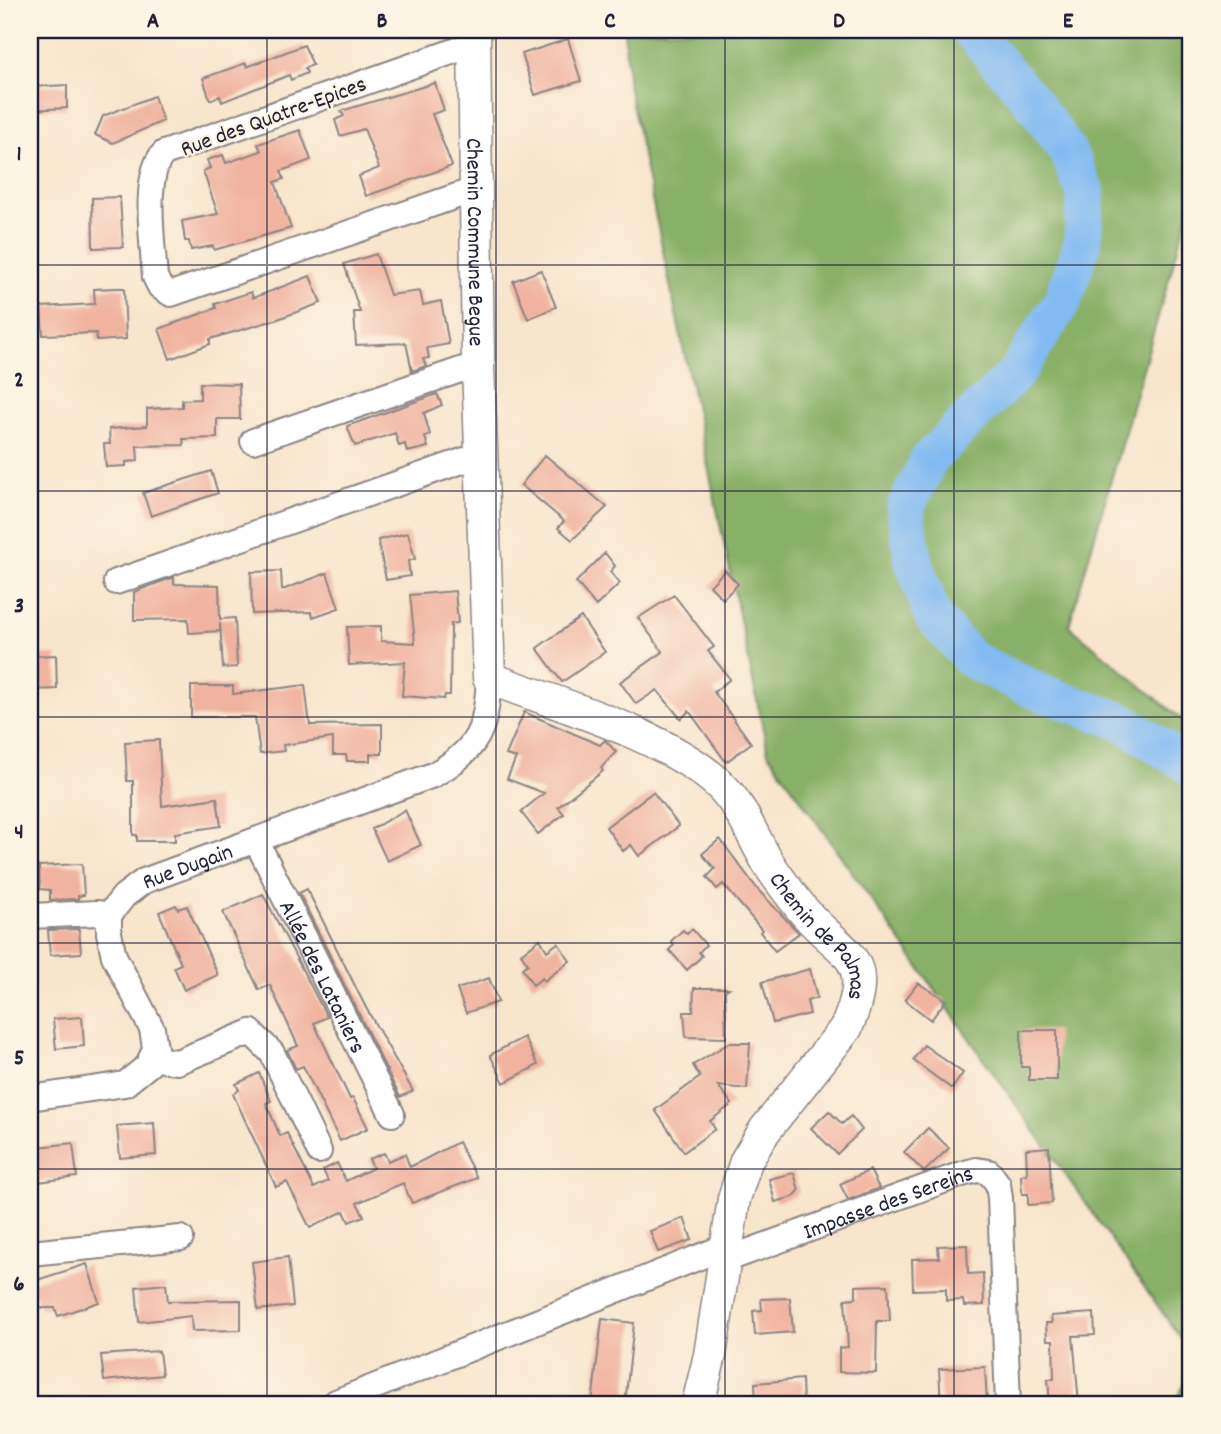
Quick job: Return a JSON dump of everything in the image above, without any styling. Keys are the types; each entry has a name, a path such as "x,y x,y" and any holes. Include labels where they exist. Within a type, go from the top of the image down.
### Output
{"street":[{"name":"Chemin Commune Begue","path":"474,37 478,364 489,678"},
{"name":"Rue des Quatre-Epices","path":"474,37 164,153 156,161 152,178 155,277 160,287 171,294 477,190"},
{"path":"253,441 478,364"},
{"path":"116,582 482,454"},
{"name":"Rue Dugain","path":"109,915 124,896 144,881 433,775 457,762 476,741 486,716 489,678"},
{"name":"Chemin de Palmas","path":"489,678 645,739 699,769 720,786 739,808 786,888 804,911 849,953 856,968 854,1009 846,1028 765,1130 746,1161 734,1199 710,1355 698,1404"},
{"name":"Allée des Lataniers","path":"256,840 392,1114"},
{"path":"30,916 98,913 109,915 114,956 152,1030 155,1048 141,1073 125,1084 30,1098"},
{"path":"151,1058 177,1062 251,1032 272,1053 319,1150"},
{"name":"Impasse des Sereins","path":"726,1253 962,1174 976,1170 989,1172 998,1184 1000,1198 1008,1404"},
{"path":"30,1252 181,1238"},
{"path":"336,1402 726,1253"}],"green space":[{"path":"624,30 1179,30 1191,38 1191,202 1069,626 1191,727 1191,1353 768,753 629,89"},
{"path":"1191,1369 1191,1404 1175,1404"}],"building":[{"path":"568,39 581,81 535,95 522,54"},
{"path":"304,45 313,65 305,68 307,73 291,80 289,75 222,102 220,96 210,100 203,78 246,63 247,67"},
{"path":"435,83 444,110 432,114 452,166 366,196 359,176 379,168 364,129 340,136 335,120 344,116 341,111"},
{"path":"67,85 67,108 30,110 30,87"},
{"path":"154,96 163,121 113,143 95,135 103,116"},
{"path":"300,130 311,160 281,171 284,179 275,182 291,228 214,250 213,246 191,250 189,241 185,241 182,221 218,214 203,171 210,168 207,160 223,155 226,163 261,151 258,144"},
{"path":"120,197 123,247 93,248 92,198"},
{"path":"376,254 390,295 420,291 423,305 441,301 449,344 427,348 429,358 423,359 426,366 412,371 406,343 356,345 354,312 360,312 344,264"},
{"path":"541,270 556,307 528,319 513,281"},
{"path":"310,276 321,303 210,339 210,344 170,359 159,329 216,308 215,304 251,292 253,298"},
{"path":"124,288 126,339 97,341 96,333 43,335 41,307 95,304 94,289"},
{"path":"200,383 239,384 240,419 217,419 217,438 183,439 184,445 137,446 138,461 126,462 126,466 106,467 104,444 110,444 109,429 147,426 147,409 182,407 182,400 200,399"},
{"path":"437,394 442,405 424,413 430,435 425,437 428,447 407,452 405,444 399,446 395,433 355,446 347,426"},
{"path":"545,455 607,507 572,540 558,528 564,521 521,485"},
{"path":"211,471 218,493 151,516 143,493"},
{"path":"408,533 415,559 408,561 410,576 386,580 378,540"},
{"path":"605,553 615,566 610,572 620,583 596,606 576,582"},
{"path":"725,570 738,584 723,599 710,586"},
{"path":"281,571 282,590 327,573 339,608 313,617 311,612 252,614 251,572"},
{"path":"174,577 174,584 219,585 220,619 235,618 237,667 223,668 220,623 220,631 189,633 188,619 134,620 134,592"},
{"path":"455,591 458,623 451,624 450,695 445,695 444,699 402,696 405,662 349,665 347,627 381,626 381,641 415,643 410,595"},
{"path":"674,595 714,647 708,651 730,679 714,692 751,743 726,762 689,711 681,719 657,690 636,704 620,682 663,652 638,618"},
{"path":"581,617 605,652 562,682 537,648"},
{"path":"56,655 57,689 30,690 30,656"},
{"path":"305,685 310,725 382,724 382,754 370,754 370,761 347,761 346,755 333,755 333,738 283,745 284,751 260,754 255,717 191,717 191,686 233,686 233,694"},
{"path":"524,712 600,745 605,740 616,752 601,768 603,771 558,807 564,814 538,834 521,812 544,793 507,779 516,758 506,755"},
{"path":"159,740 162,806 217,798 221,826 175,833 175,841 137,841 137,835 133,835 133,781 127,781 125,742"},
{"path":"653,792 679,826 639,856 631,845 623,851 606,827"},
{"path":"405,810 421,845 387,861 372,829"},
{"path":"720,839 759,891 799,933 775,951 760,932 762,930 723,884 717,889 707,877 715,869 702,854"},
{"path":"82,864 84,895 78,896 78,899 50,900 50,890 40,889 39,866"},
{"path":"307,889 365,1006 413,1091 400,1097 299,893"},
{"path":"263,894 327,1017 314,1023 350,1099 353,1098 368,1128 340,1141 303,1066 296,1069 287,1050 298,1046 270,985 259,990 223,912"},
{"path":"176,905 178,909 187,906 218,975 184,990 174,967 181,964 159,912"},
{"path":"79,929 81,953 50,955 48,930"},
{"path":"692,929 706,945 699,952 702,956 687,970 669,950 674,945 671,941 683,930 687,934"},
{"path":"540,939 547,951 558,943 570,961 544,981 542,978 533,985 522,968 528,964 521,954"},
{"path":"810,969 817,998 807,1001 810,1014 773,1023 762,982"},
{"path":"489,978 498,1002 466,1013 457,989"},
{"path":"918,983 946,1000 931,1020 905,1000"},
{"path":"694,988 729,988 725,991 726,1038 686,1037 684,1012 693,1012"},
{"path":"82,1017 84,1046 56,1049 53,1019"},
{"path":"1021,1030 1057,1030 1057,1080 1029,1080 1029,1067 1021,1067"},
{"path":"524,1037 538,1065 504,1083 490,1055"},
{"path":"729,1043 750,1043 747,1089 718,1086 732,1104 710,1121 715,1129 684,1152 655,1110 700,1077 693,1065"},
{"path":"924,1045 963,1073 952,1089 913,1060"},
{"path":"259,1073 271,1101 266,1103 280,1136 287,1133 314,1188 328,1181 323,1170 337,1163 346,1181 373,1168 369,1159 384,1153 388,1161 405,1154 410,1167 458,1142 477,1178 412,1203 403,1183 357,1203 364,1216 349,1222 344,1211 310,1228 287,1182 276,1187 233,1094 239,1090 236,1084"},
{"path":"829,1111 842,1124 851,1116 862,1130 837,1154 811,1128"},
{"path":"154,1123 156,1155 120,1158 117,1126"},
{"path":"928,1128 949,1148 924,1172 904,1152"},
{"path":"73,1143 77,1177 30,1183 30,1152 39,1151 39,1147"},
{"path":"1049,1147 1052,1203 1028,1205 1028,1194 1022,1194 1021,1175 1027,1174 1026,1149"},
{"path":"870,1170 879,1188 848,1200 840,1184"},
{"path":"794,1173 799,1191 793,1197 775,1202 769,1179"},
{"path":"684,1218 692,1240 658,1252 650,1231"},
{"path":"967,1245 968,1274 983,1273 984,1305 964,1306 963,1300 946,1301 946,1289 913,1290 912,1259 939,1258 938,1246"},
{"path":"288,1257 293,1306 258,1310 252,1262"},
{"path":"87,1264 99,1302 58,1316 55,1308 40,1308 31,1282"},
{"path":"166,1284 168,1301 241,1300 241,1330 192,1331 191,1316 139,1322 136,1287"},
{"path":"888,1285 890,1321 877,1321 876,1373 839,1372 839,1348 848,1347 845,1299 856,1298 856,1286"},
{"path":"790,1298 793,1332 755,1335 753,1311 762,1310 761,1299"},
{"path":"1094,1313 1095,1335 1073,1336 1079,1404 1050,1404 1048,1379 1054,1379 1053,1340 1047,1340 1046,1323 1052,1323 1051,1316"},
{"path":"602,1319 634,1323 625,1404 592,1404"},
{"path":"159,1351 162,1375 104,1381 101,1355"},
{"path":"985,1367 987,1404 941,1404 939,1369"},
{"path":"802,1379 803,1404 756,1404 755,1383"}],"waterway":[{"path":"970,30 1031,100 1068,152 1086,194 1082,245 1063,300 1017,372 929,459 905,509 914,563 933,617 972,660 1037,691 1123,722 1191,767"}]}
